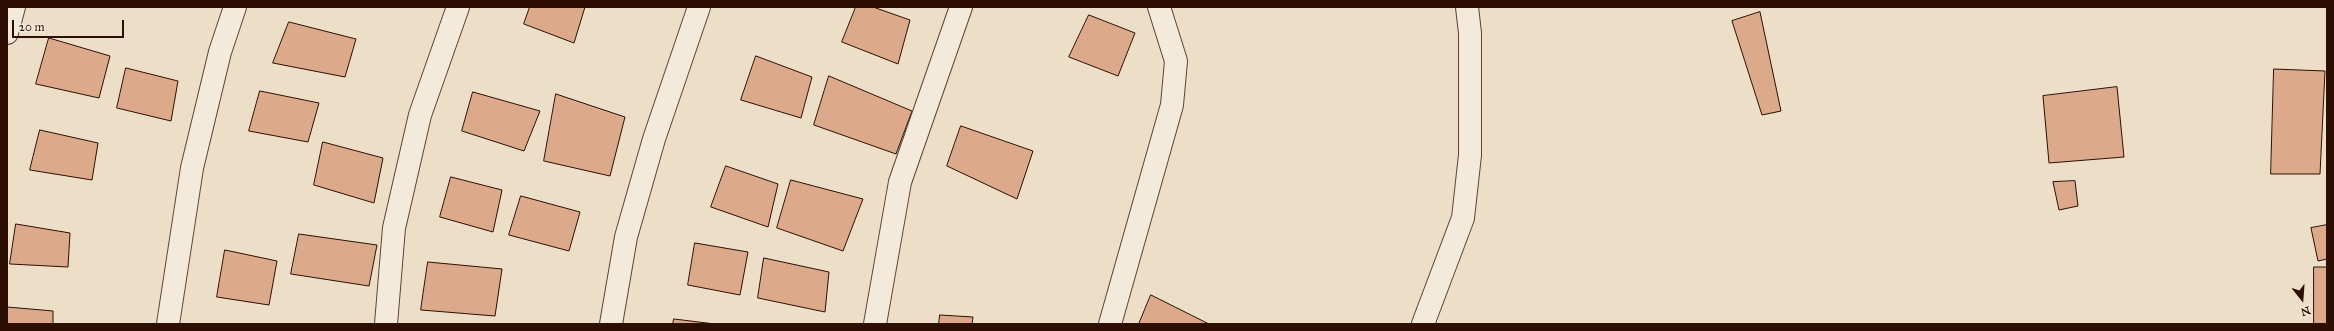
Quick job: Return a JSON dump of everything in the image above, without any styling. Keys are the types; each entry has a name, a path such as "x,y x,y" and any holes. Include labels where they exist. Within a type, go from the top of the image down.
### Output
{"street":[{"path":"7,33 14,7"},
{"path":"168,324 192,168 220,52 235,7"},
{"path":"386,324 396,221 420,115 458,7"},
{"path":"611,324 626,237 654,138 699,7"},
{"path":"875,324 900,182 961,7"},
{"path":"1110,324 1172,105 1176,61 1159,7"},
{"path":"1423,324 1463,218 1470,155 1470,33 1467,7"}],"building":[{"path":"530,7 585,7 574,43 524,24"},
{"path":"856,7 873,7 910,20 898,64 842,42"},
{"path":"1760,12 1781,111 1762,115 1732,21"},
{"path":"1089,15 1135,33 1118,76 1069,57"},
{"path":"289,22 356,39 345,77 273,63"},
{"path":"49,38 110,56 99,98 36,84"},
{"path":"756,56 812,77 801,118 741,100"},
{"path":"126,68 178,81 171,121 117,108"},
{"path":"2274,69 2325,71 2320,174 2271,174"},
{"path":"829,76 912,111 896,154 814,125"},
{"path":"2117,87 2124,157 2049,163 2043,96"},
{"path":"260,91 319,103 308,142 249,131"},
{"path":"473,92 540,111 524,151 462,131"},
{"path":"556,94 625,117 610,176 544,161"},
{"path":"961,126 1033,151 1017,199 947,166"},
{"path":"40,130 98,143 92,180 30,170"},
{"path":"323,142 383,158 374,203 314,185"},
{"path":"726,166 778,184 768,227 711,207"},
{"path":"451,177 502,190 493,232 440,217"},
{"path":"791,180 863,199 843,251 777,228"},
{"path":"2075,181 2078,206 2059,210 2053,182"},
{"path":"521,196 580,212 569,251 509,235"},
{"path":"16,224 70,233 68,267 10,264"},
{"path":"2327,225 2327,259 2318,261 2311,228"},
{"path":"299,234 377,245 369,286 291,274"},
{"path":"695,243 748,252 740,295 688,285"},
{"path":"225,250 277,261 269,305 217,297"},
{"path":"764,258 829,272 825,312 758,298"},
{"path":"428,262 502,269 495,316 421,310"},
{"path":"2314,267 2327,267 2327,324 2314,324"},
{"path":"1151,295 1209,324 1139,324"},
{"path":"7,307 53,311 53,324 7,324"},
{"path":"940,315 973,317 972,324 939,324"},
{"path":"674,319 715,324 673,324"}]}
